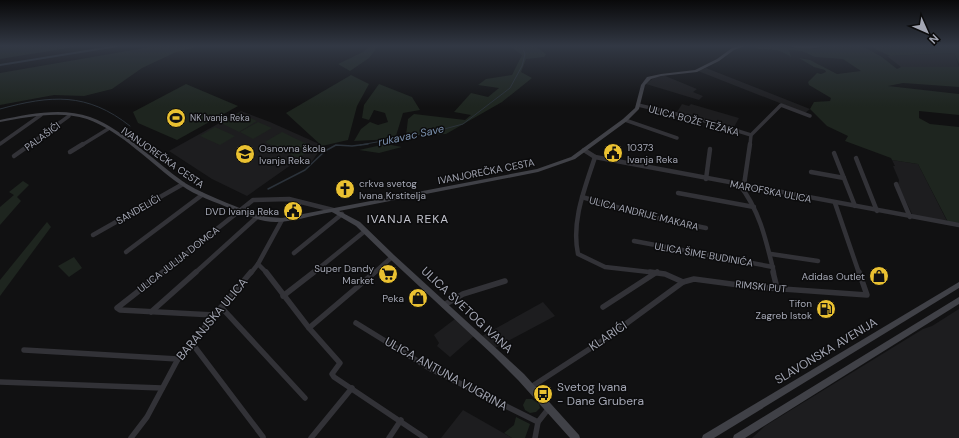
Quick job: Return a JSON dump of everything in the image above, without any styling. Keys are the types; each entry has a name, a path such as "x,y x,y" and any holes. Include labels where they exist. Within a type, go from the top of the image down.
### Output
{"main road":[{"name":"IVANJOREČKA CESTA","path":"0,122 41,115 88,118 127,141 182,184 202,195 257,218 282,220 545,168 563,162 584,150 633,114 638,105 643,85 649,78 658,75 696,70 704,66"},
{"name":"ULICA SVETOG IVANA","path":"334,210 358,224 444,305 531,387 576,438"},
{"name":"SLAVONSKA AVENIJA","path":"706,438 959,285"},
{"path":"737,438 959,300"}],"street":[{"name":"ULICA BOŽE TEŽAKA","path":"638,105 702,120 750,135"},
{"path":"778,288 764,229 754,207 741,185 750,135 781,105 810,116"},
{"path":"0,144 41,115"},
{"name":"PALAŠIĆI","path":"14,156 69,116"},
{"path":"625,120 677,138"},
{"path":"70,152 108,129"},
{"path":"706,179 710,149"},
{"name":"MAROFSKA ULICA","path":"584,150 596,157 834,203 959,225"},
{"path":"834,152 855,206"},
{"path":"596,157 582,197 575,244 578,254 592,263 608,268 671,274 683,282"},
{"path":"856,158 877,211"},
{"path":"811,172 844,178"},
{"name":"SANDELIĆI","path":"93,235 182,184"},
{"path":"896,184 910,217"},
{"path":"678,193 754,207"},
{"path":"126,252 202,195"},
{"name":"ULICA ANDRIJE MAKARA","path":"582,197 647,216 706,228"},
{"name":"ULICA JULIJA DOMCA","path":"151,312 120,310 117,308 253,200 289,199 334,210"},
{"name":"RIMSKI PUT","path":"683,282 694,278 778,288 867,295 834,203"},
{"path":"294,253 342,214"},
{"path":"151,312 257,218"},
{"name":"BARANJSKA ULICA","path":"131,438 147,417 178,359 258,264 282,220"},
{"path":"283,296 365,231"},
{"name":"ULICA ŠIME BUDINIĆA","path":"634,241 773,267"},
{"path":"771,254 818,261"},
{"path":"309,328 392,257"},
{"path":"258,264 263,268 309,328 340,363 332,374 334,377 401,420 425,438"},
{"path":"603,307 657,272"},
{"path":"444,305 462,294 505,281"},
{"name":"KLARIĆI","path":"531,387 608,337 683,282"},
{"path":"950,305 959,305"},
{"path":"221,307 305,398"},
{"path":"151,312 214,315"},
{"name":"ULICA ANTUNA VUGRINA","path":"356,323 429,368 538,422"},
{"path":"191,342 263,437"},
{"path":"24,350 178,359"},
{"path":"0,382 162,388"},
{"path":"311,438 352,388"},
{"path":"535,438 538,422 549,408"},
{"path":"389,438 401,420"}],"shaded area":[{"path":"38,66 145,66 112,89 84,96 54,95 0,105 0,73"},
{"path":"342,66 357,66 350,71"},
{"path":"516,66 523,66 521,72 532,78 502,102 446,134 406,136 408,119 414,114 465,120 471,115 454,112 471,93 488,97 499,88 478,85 486,79 512,75"},
{"path":"813,66 822,66 837,74 861,71 854,66 894,66 897,69 901,67 959,67 959,87 903,83 888,86 959,94 959,115 919,111 919,118 930,124 959,127 959,223 948,222 918,164 892,160 891,158 845,141 848,136 827,126 810,109 814,102 830,101 831,98 809,85 808,82 817,73 821,74 826,72 825,70"},
{"path":"900,66 959,67 901,67"},
{"path":"706,68 810,109 805,113 698,71"},
{"path":"351,75 369,84 357,106 348,140 322,146 286,113"},
{"path":"663,75 697,89 693,92 703,96 699,100 646,84 655,77"},
{"name":"NK Ivanja Reka","path":"186,84 238,106 177,140 138,123 133,112"},
{"path":"379,84 412,97 420,110 403,113 395,139 354,141 361,129 370,122 378,125 388,122 385,113 374,110 369,120 362,118 364,105"},
{"path":"682,104 689,106 691,104 739,118 734,127 677,112"},
{"name":"Osnovna škola Ivanja Reka","path":"241,111 326,147 320,150 310,164 298,160 247,196 212,179 169,151"},
{"path":"239,113 257,121 239,132 221,123"},
{"path":"258,122 272,128 253,139 240,132"},
{"path":"215,127 235,136 220,145 200,136"},
{"path":"282,132 315,148 298,158 265,142"},
{"path":"386,144 402,147 379,153 359,150"},
{"path":"892,160 918,164 947,221 913,216 898,185 899,180"},
{"path":"23,181 29,185 17,197 21,201 0,225 0,207 14,195 9,192"},
{"path":"47,222 51,227 0,296 0,280"},
{"path":"74,257 82,268 69,277 58,266"},
{"path":"543,302 555,316 495,348 482,336"},
{"path":"959,309 959,438 752,438 765,426 923,329 932,326"},
{"path":"455,319 474,336 450,357 437,346 439,343 434,335"},
{"path":"526,399 532,399 539,404 540,408 536,412 530,413 525,410 523,405"},
{"path":"463,410 512,438 441,438"},
{"path":"516,417 530,424 525,438 512,438 504,433 514,425"}],"waterway":[{"name":"rukavac Save","path":"360,145 433,132 463,124 510,88 522,66"},
{"name":"rukavac Save","path":"0,109 36,101 52,99 68,100 83,102 99,107 130,126"},
{"name":"rukavac Save","path":"360,145 368,144"},
{"name":"rukavac Save","path":"268,189 305,170 325,151 336,145 360,145"}],"place":[{"name":"NK Ivanja Reka","path":"176,118"},
{"name":"10373 Ivanja Reka","path":"613,153"},
{"name":"Osnovna škola Ivanja Reka","path":"245,154"},
{"name":"crkva svetog Ivana Krstitelja","path":"345,189"},
{"name":"DVD Ivanja Reka","path":"293,211"},
{"name":"Super Dandy Market","path":"388,274"},
{"name":"Adidas Outlet","path":"879,276"},
{"name":"Peka","path":"418,298"},
{"name":"Tifon Zagreb Istok","path":"826,309"},
{"name":"Svetog Ivana - Dane Grubera","path":"543,394"}],"district":[{"name":"IVANJA REKA","path":"408,219"}]}
